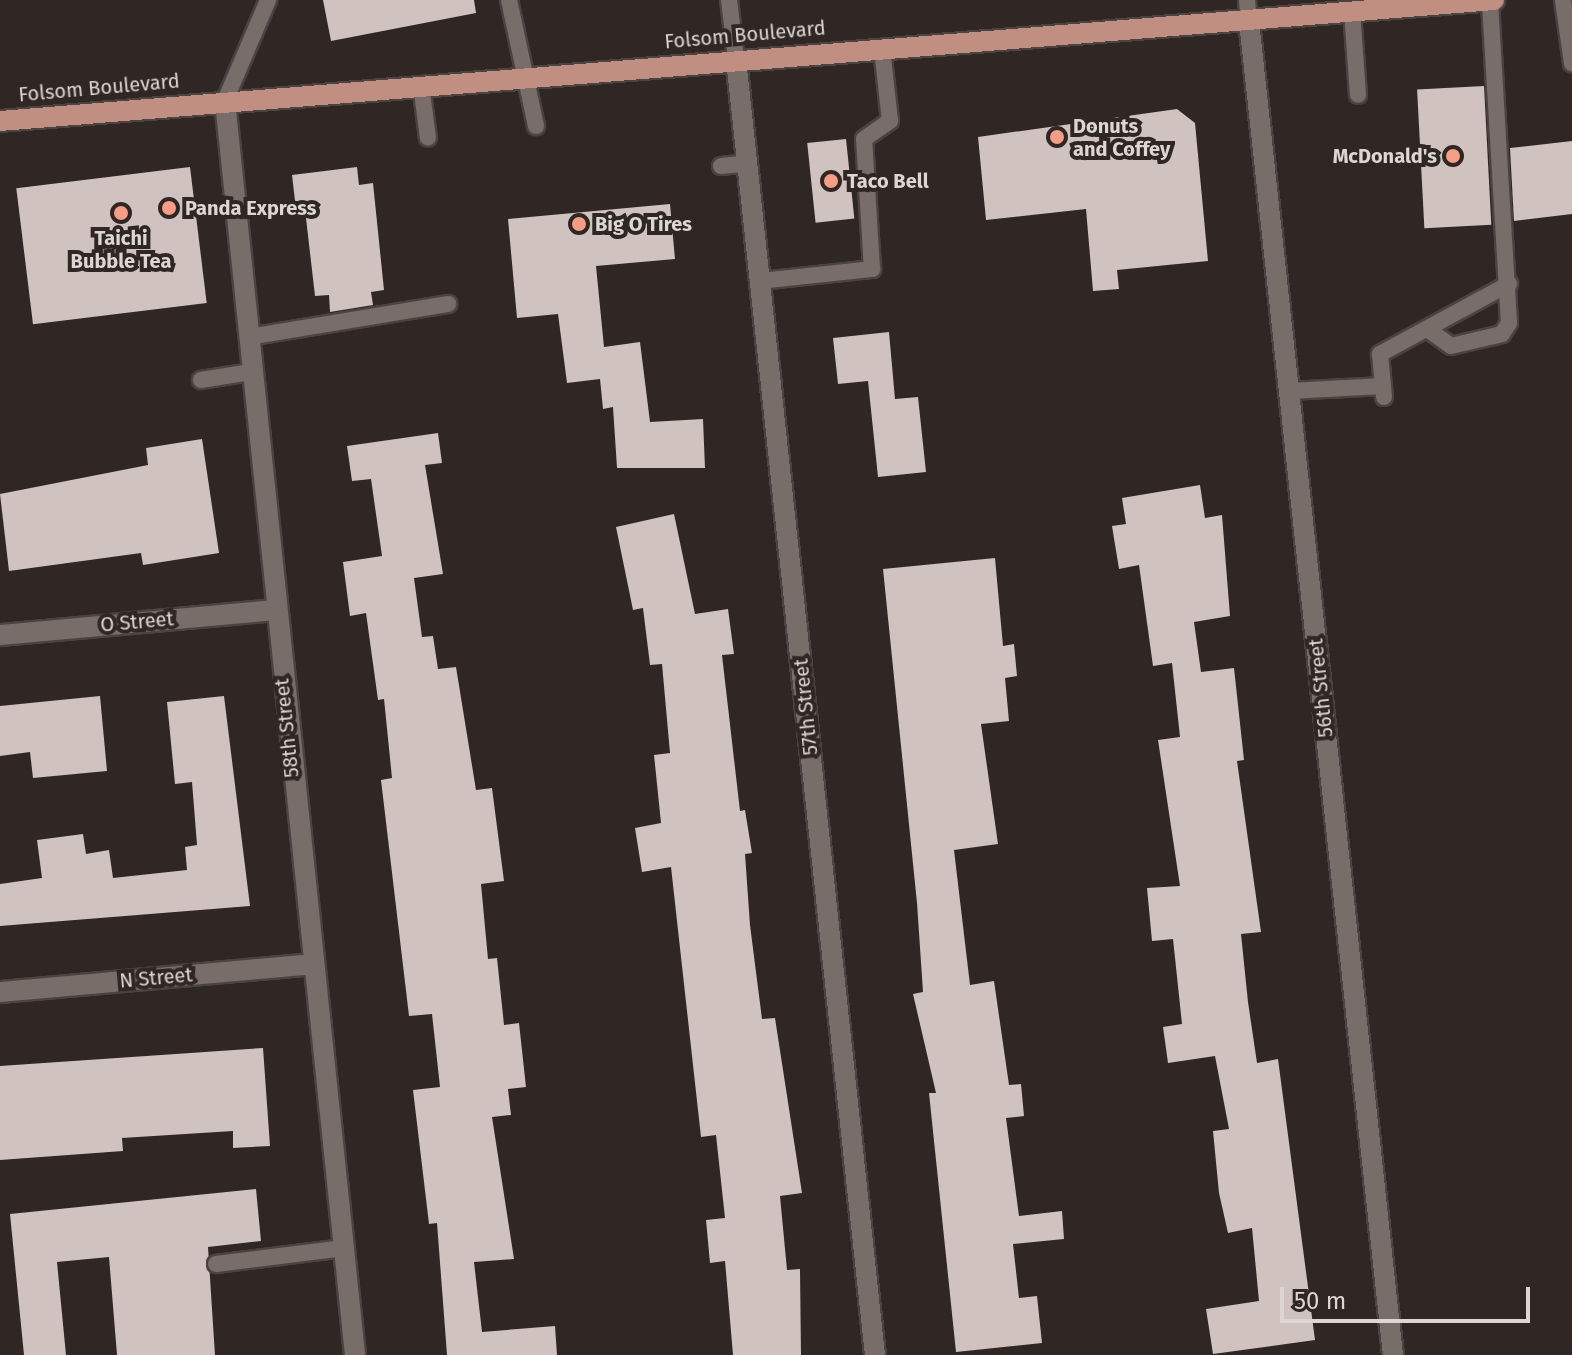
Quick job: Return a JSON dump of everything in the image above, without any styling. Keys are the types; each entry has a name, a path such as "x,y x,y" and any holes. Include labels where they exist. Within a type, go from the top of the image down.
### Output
{"main road":[{"name":"Folsom Boulevard","path":"0,121 882,49 1248,10 1352,11 1492,0"}],"street":[{"name":"56th Street","path":"1248,10 1393,1355"},
{"name":"57th Street","path":"736,59 875,1355"},
{"name":"58th Street","path":"225,101 274,610 355,1355"},
{"name":"O Street","path":"0,635 274,610"},
{"name":"N Street","path":"0,992 313,964"}],"lane":[{"path":"225,101 268,0"},
{"path":"509,0 521,79 536,126"},
{"path":"729,0 736,59"},
{"path":"1427,329 1451,346 1502,334 1509,284 1492,0"},
{"path":"1563,0 1572,63"},
{"path":"1352,11 1358,95"},
{"path":"760,281 872,269 864,139 890,121 882,49"},
{"path":"421,85 428,138"},
{"path":"721,166 748,163"},
{"path":"1289,391 1384,392 1380,354 1509,284"},
{"path":"248,337 448,304"},
{"path":"201,380 251,372"},
{"path":"216,1264 344,1248"}],"building":[{"path":"323,0 474,0 476,13 331,41"},
{"path":"1484,86 1491,225 1424,228 1417,90"},
{"path":"1177,109 1195,123 1208,261 1117,270 1119,289 1093,291 1086,209 986,220 978,137"},
{"name":"Taco Bell","path":"846,139 854,219 816,223 807,143"},
{"path":"1572,141 1572,214 1514,221 1510,148"},
{"path":"190,167 207,303 33,324 16,188"},
{"path":"357,167 359,185 373,183 384,290 371,292 373,305 330,312 329,295 315,296 304,201 295,201 292,175"},
{"path":"670,204 675,259 596,266 604,347 640,342 650,422 703,419 705,468 617,468 613,407 603,409 600,379 567,383 558,314 517,318 508,219"},
{"path":"889,332 895,399 918,397 926,472 878,477 868,381 838,384 833,338"},
{"path":"438,433 442,463 425,465 443,574 414,578 422,637 433,636 438,669 456,667 476,790 492,788 504,881 481,884 488,959 497,958 504,1025 519,1023 526,1087 508,1089 511,1115 492,1117 514,1259 474,1262 482,1332 555,1326 557,1355 447,1355 437,1223 429,1224 413,1090 440,1087 432,1014 409,1016 381,780 392,778 384,699 378,700 366,613 350,616 343,562 382,556 371,479 352,481 347,446"},
{"path":"202,439 219,553 143,565 141,553 9,571 0,494 148,465 146,448"},
{"path":"1200,485 1205,518 1222,515 1230,616 1194,622 1201,672 1234,668 1244,760 1237,761 1261,932 1241,934 1248,1002 1257,1063 1278,1059 1315,1340 1213,1354 1206,1309 1259,1301 1252,1228 1228,1233 1219,1193 1213,1131 1229,1129 1215,1056 1168,1063 1163,1027 1182,1024 1173,939 1152,941 1147,888 1180,886 1158,740 1180,737 1172,663 1153,666 1139,565 1119,569 1112,526 1126,524 1122,498"},
{"path":"674,514 695,614 728,609 734,654 722,655 740,811 745,810 752,853 745,854 750,925 762,1019 775,1018 802,1193 780,1196 787,1270 800,1269 801,1355 733,1355 725,1261 710,1263 706,1220 725,1218 716,1135 701,1137 671,867 642,872 635,828 661,823 654,755 670,753 662,664 650,665 643,608 633,610 616,527"},
{"path":"995,558 1003,646 1014,644 1017,676 1005,678 1009,721 981,724 998,844 954,850 970,985 994,981 1009,1085 1021,1084 1024,1116 1006,1118 1019,1216 1062,1211 1064,1239 1013,1244 1019,1298 1037,1296 1042,1343 956,1352 929,1093 936,1093 913,994 923,992 917,903 883,569"},
{"path":"100,696 107,771 33,778 30,752 0,756 0,706"},
{"path":"224,696 250,906 0,926 0,884 42,878 37,840 83,834 86,854 109,850 113,878 187,870 185,847 197,845 192,782 175,784 167,702"},
{"path":"263,1048 270,1146 233,1148 233,1131 122,1138 123,1151 0,1160 0,1066"},
{"path":"256,1189 261,1241 208,1247 215,1355 117,1355 109,1257 57,1262 66,1355 24,1355 10,1214"}],"place":[{"name":"Donuts and Coffey","path":"1057,137"},
{"name":"McDonald's","path":"1453,156"},
{"name":"Taco Bell","path":"831,181"},
{"name":"Panda Express","path":"169,208"},
{"name":"Taichi Bubble Tea","path":"121,213"},
{"name":"Big O Tires","path":"579,224"}]}
